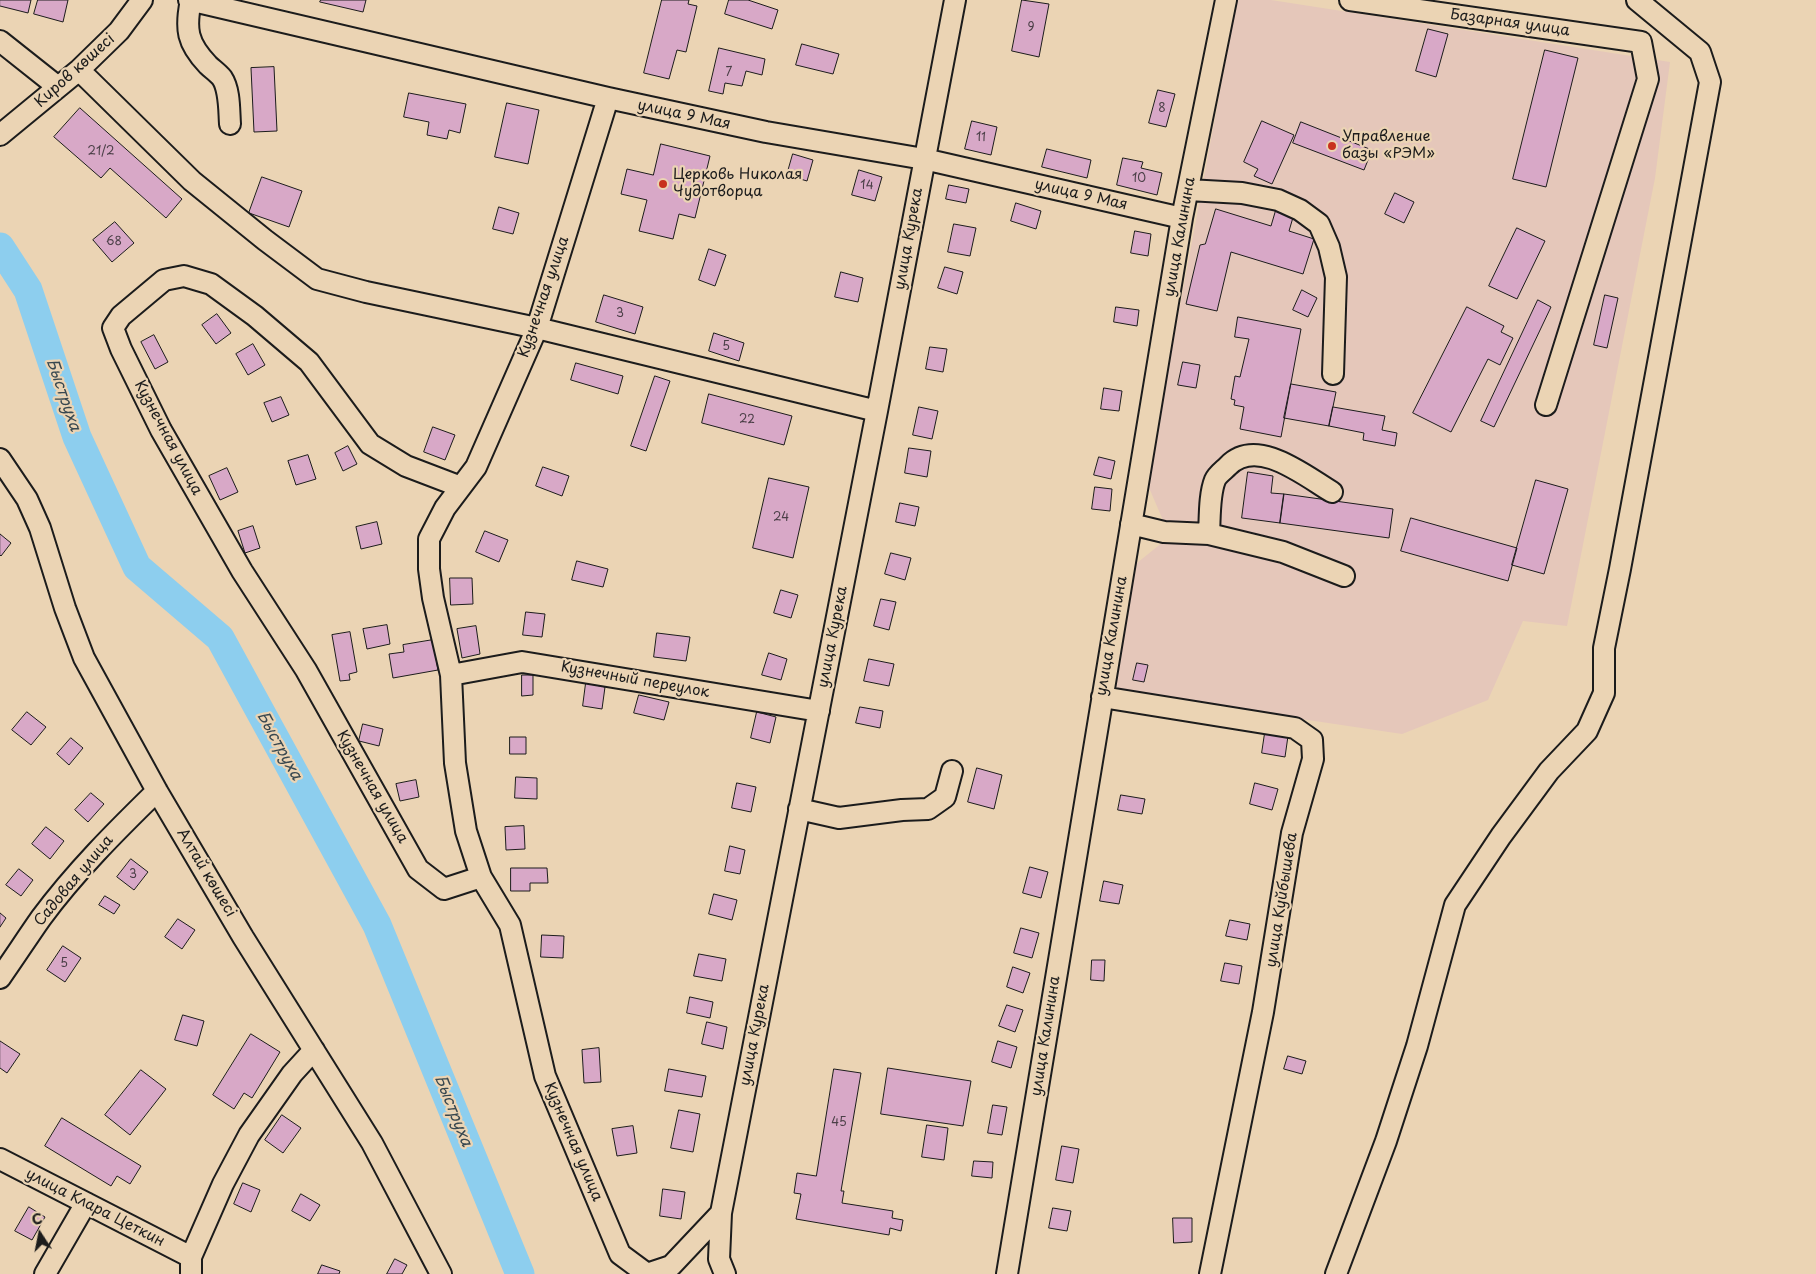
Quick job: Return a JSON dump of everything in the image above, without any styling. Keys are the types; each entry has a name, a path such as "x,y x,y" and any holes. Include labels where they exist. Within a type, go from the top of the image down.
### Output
{"street":[{"name":"Киров көшесі","path":"0,135 79,70 119,31 142,0"},
{"path":"190,0 187,21 189,34 196,52 222,79 227,91 230,124"},
{"name":"улица 9 Мая","path":"190,0 608,98 766,132 924,159 1182,218"},
{"name":"улица Курека","path":"725,1274 719,1260 721,1212 877,411 954,0"},
{"name":"улица Калинина","path":"1007,1274 1182,218 1226,0"},
{"name":"Базарная улица","path":"1350,0 1641,42 1648,79 1546,405"},
{"path":"1336,1274 1386,1141 1417,1046 1455,905 1549,771 1587,731 1604,693 1604,648 1710,82 1700,52 1637,0"},
{"path":"0,41 58,86"},
{"path":"79,70 192,182 317,279 366,292 537,328 877,411"},
{"name":"Кузнечная улица","path":"608,98 537,328 476,467 445,508 429,539 429,569 433,598 451,675 455,763 466,831 480,877 510,926 545,1076 620,1254 647,1274 671,1266 721,1212"},
{"path":"1188,190 1242,193 1278,200 1300,210 1319,224 1329,248 1336,277 1333,374"},
{"name":"Кузнечная улица","path":"461,487 406,466 370,444 310,362 255,316 211,284 184,276 164,280 121,316 113,328 121,349 161,430 242,571 306,670 418,869 444,889 480,877"},
{"path":"1209,534 1216,479 1234,460 1257,454 1278,460 1332,492"},
{"name":"Алтай көшесі","path":"0,459 27,499 40,528 65,608 84,658 157,791 243,937 372,1143 441,1274"},
{"path":"1131,524 1164,532 1209,534 1283,552 1344,576"},
{"name":"Кузнечный переулок","path":"451,675 522,662 819,711"},
{"name":"улица Куйбышева","path":"1102,697 1295,728 1312,740 1313,759 1292,834 1264,1012 1210,1274"},
{"path":"800,809 839,818 902,810 928,810 944,797 952,771"},
{"name":"Садовая улица","path":"0,978 42,917 71,881 109,839 157,791"},
{"path":"191,1266 223,1184 249,1135 292,1074 314,1050"},
{"name":"улица Клара Цеткин","path":"0,1158 86,1203 191,1266"},
{"path":"45,1274 86,1203"}],"shaded area":[{"path":"1237,0 1271,0 1670,62 1655,178 1567,626 1523,621 1488,700 1402,734 1113,691 1137,563 1163,542 1165,525 1147,483"}],"building":[{"path":"0,0 31,0 28,13 0,6"},
{"path":"38,0 68,0 63,22 34,14"},
{"path":"321,0 366,0 363,12 320,2"},
{"path":"662,0 689,0 688,4 697,6 686,52 677,50 669,79 644,73"},
{"path":"729,0 748,0 778,10 772,29 725,14"},
{"path":"1022,0 1049,4 1039,57 1012,51"},
{"path":"1428,29 1448,34 1436,77 1416,71"},
{"path":"802,44 839,54 833,74 796,65"},
{"path":"719,48 765,59 762,75 746,71 742,86 725,83 723,94 709,91"},
{"path":"1545,50 1578,58 1546,187 1513,179"},
{"path":"274,67 277,131 254,132 251,68"},
{"path":"1158,90 1175,94 1166,127 1149,123"},
{"path":"409,93 466,104 460,133 449,130 447,139 427,135 429,122 404,117"},
{"path":"507,103 539,110 528,164 495,157"},
{"path":"80,108 182,199 166,218 110,168 101,178 54,137"},
{"path":"972,121 997,127 991,155 965,149"},
{"path":"1262,121 1294,135 1272,184 1254,176 1258,169 1244,162"},
{"name":"Управление базы «РЭМ»","path":"1301,122 1372,150 1364,170 1293,143"},
{"name":"Церковь Николая Чудотворца","path":"661,144 710,156 695,218 679,214 673,239 639,231 647,200 621,194 627,169 653,175"},
{"path":"1047,149 1091,160 1087,178 1042,167"},
{"path":"793,154 813,160 807,181 787,175"},
{"path":"1123,158 1143,162 1141,168 1162,173 1157,195 1117,185"},
{"path":"859,170 882,177 875,201 852,195"},
{"path":"262,177 302,191 289,227 249,213"},
{"path":"949,185 969,189 966,203 946,199"},
{"path":"1395,193 1414,202 1404,223 1385,214"},
{"path":"1016,203 1041,211 1036,229 1011,221"},
{"path":"499,207 519,213 513,234 493,229"},
{"path":"1216,209 1271,226 1276,209 1294,214 1289,231 1314,239 1303,274 1231,252 1217,311 1186,304 1200,245 1205,244"},
{"path":"115,222 134,243 112,262 93,240"},
{"path":"954,224 976,228 970,256 948,252"},
{"path":"1517,228 1545,241 1517,299 1489,286"},
{"path":"1135,231 1151,234 1148,256 1131,253"},
{"path":"709,249 726,255 715,286 699,280"},
{"path":"945,267 963,272 957,294 938,288"},
{"path":"841,272 863,278 858,302 835,297"},
{"path":"1302,290 1317,298 1308,317 1293,310"},
{"path":"604,295 643,307 635,334 596,322"},
{"path":"1605,295 1618,298 1607,348 1594,345"},
{"path":"1538,300 1551,307 1494,427 1481,421"},
{"path":"1116,307 1139,310 1137,326 1114,322"},
{"path":"1467,307 1504,326 1501,332 1513,338 1500,365 1488,359 1451,432 1413,413"},
{"path":"217,314 231,333 216,344 202,325"},
{"path":"1238,317 1301,329 1281,437 1240,429 1244,407 1234,405 1235,400 1231,399 1235,376 1240,377 1249,339 1235,337"},
{"path":"714,333 744,343 739,361 709,351"},
{"path":"154,335 168,362 155,369 141,342"},
{"path":"253,344 265,365 248,375 236,354"},
{"path":"930,347 947,349 943,372 926,369"},
{"path":"1183,362 1200,365 1196,388 1178,385"},
{"path":"576,363 623,376 618,394 571,380"},
{"path":"655,376 670,381 646,451 631,446"},
{"path":"1291,384 1336,392 1329,426 1284,418"},
{"path":"1104,388 1122,391 1119,411 1101,409"},
{"path":"709,394 792,416 784,445 702,423"},
{"path":"281,397 289,415 272,422 264,403"},
{"path":"919,407 938,411 932,439 913,435"},
{"path":"1333,407 1385,416 1382,430 1397,433 1395,446 1363,440 1364,433 1329,426"},
{"path":"433,427 455,435 445,460 424,452"},
{"path":"348,446 357,464 343,471 335,453"},
{"path":"909,448 931,451 927,477 905,473"},
{"path":"308,455 316,479 296,485 288,461"},
{"path":"1099,457 1115,461 1111,479 1094,475"},
{"path":"543,467 569,476 562,496 536,486"},
{"path":"227,468 238,492 220,500 209,476"},
{"path":"1248,472 1273,476 1271,493 1284,494 1280,523 1242,518"},
{"path":"769,478 809,487 793,558 753,548"},
{"path":"1536,480 1568,489 1544,574 1512,565"},
{"path":"1095,487 1112,489 1110,511 1092,509"},
{"path":"1284,494 1393,509 1389,538 1280,523"},
{"path":"900,503 919,507 915,526 896,522"},
{"path":"1411,518 1517,548 1508,581 1401,551"},
{"path":"377,522 382,544 361,549 356,527"},
{"path":"253,526 260,548 245,553 238,531"},
{"path":"485,531 508,540 499,562 476,552"},
{"path":"0,534 11,543 1,556 0,555"},
{"path":"891,553 911,558 905,580 885,574"},
{"path":"577,561 608,569 603,587 572,580"},
{"path":"450,578 472,578 473,604 451,605"},
{"path":"781,590 798,595 791,618 774,613"},
{"path":"881,599 896,602 889,630 874,626"},
{"path":"526,612 545,614 542,637 523,635"},
{"path":"387,625 390,644 367,649 363,629"},
{"path":"476,626 480,654 462,658 457,629"},
{"path":"350,632 357,672 349,674 350,680 340,681 332,635"},
{"path":"657,633 690,637 686,661 654,657"},
{"path":"433,640 438,670 393,678 389,654 404,652 403,645"},
{"path":"769,653 787,659 781,680 762,675"},
{"path":"869,659 894,664 889,686 864,681"},
{"path":"1137,663 1148,665 1144,682 1133,680"},
{"path":"522,675 533,675 533,695 522,696"},
{"path":"586,683 605,687 602,709 583,706"},
{"path":"639,695 669,702 664,720 634,713"},
{"path":"860,707 883,711 880,728 856,723"},
{"path":"27,712 46,727 31,745 12,730"},
{"path":"757,712 776,717 770,743 751,738"},
{"path":"363,724 383,729 379,746 359,741"},
{"path":"1265,733 1288,736 1285,757 1262,753"},
{"path":"510,737 526,737 526,754 510,754"},
{"path":"71,738 83,748 69,765 57,754"},
{"path":"977,768 1002,775 994,809 968,802"},
{"path":"516,777 537,778 537,799 515,798"},
{"path":"416,780 419,797 400,801 396,784"},
{"path":"737,783 756,787 751,812 732,808"},
{"path":"1255,783 1278,789 1272,810 1250,804"},
{"path":"91,793 104,804 88,822 75,810"},
{"path":"1121,795 1145,799 1142,814 1118,810"},
{"path":"524,826 525,849 506,850 505,827"},
{"path":"46,827 64,841 50,859 32,844"},
{"path":"730,846 745,850 740,874 725,871"},
{"path":"131,859 148,872 134,890 117,877"},
{"path":"1030,867 1048,872 1041,898 1023,893"},
{"path":"511,868 547,868 548,883 530,883 530,891 511,891"},
{"path":"19,869 33,880 21,896 6,885"},
{"path":"1104,881 1123,885 1119,904 1100,901"},
{"path":"714,894 737,900 732,920 709,914"},
{"path":"105,896 120,905 114,914 99,905"},
{"path":"0,913 6,918 0,927"},
{"path":"178,919 195,930 182,949 165,937"},
{"path":"1230,920 1250,924 1247,940 1226,936"},
{"path":"1021,928 1039,933 1032,958 1014,953"},
{"path":"542,935 564,936 563,958 541,957"},
{"path":"63,946 81,958 65,982 47,970"},
{"path":"699,954 726,959 722,981 694,976"},
{"path":"1092,960 1105,960 1104,981 1091,980"},
{"path":"1225,963 1242,966 1239,984 1221,981"},
{"path":"1013,967 1030,973 1023,993 1007,987"},
{"path":"690,997 713,1002 710,1018 687,1013"},
{"path":"1007,1005 1023,1010 1015,1032 999,1026"},
{"path":"183,1015 204,1021 197,1046 175,1040"},
{"path":"707,1022 727,1027 723,1049 702,1044"},
{"path":"251,1034 280,1052 252,1098 244,1093 234,1109 213,1095"},
{"path":"0,1041 20,1054 7,1073 0,1068"},
{"path":"998,1041 1017,1047 1011,1068 992,1062"},
{"path":"599,1048 601,1082 584,1083 582,1050"},
{"path":"1288,1056 1306,1061 1302,1074 1284,1069"},
{"path":"888,1068 971,1081 963,1126 881,1114"},
{"path":"669,1069 706,1076 702,1097 665,1091"},
{"path":"834,1069 861,1073 841,1191 844,1191 842,1203 893,1211 892,1218 903,1220 901,1231 890,1228 889,1235 796,1219 801,1194 794,1193 797,1173 816,1176"},
{"path":"141,1070 166,1089 130,1135 105,1115"},
{"path":"993,1105 1007,1107 1002,1135 988,1133"},
{"path":"679,1110 700,1114 693,1152 671,1148"},
{"path":"282,1115 301,1128 283,1153 265,1140"},
{"path":"62,1118 141,1166 130,1184 117,1176 111,1186 45,1146"},
{"path":"927,1125 948,1128 944,1160 922,1157"},
{"path":"633,1126 637,1153 617,1156 612,1129"},
{"path":"1062,1146 1079,1149 1073,1183 1056,1180"},
{"path":"974,1161 993,1162 992,1178 972,1176"},
{"path":"243,1183 260,1190 251,1212 234,1204"},
{"path":"663,1189 685,1192 681,1219 660,1216"},
{"path":"301,1194 320,1205 310,1221 292,1211"},
{"path":"29,1207 45,1217 32,1240 15,1231"},
{"path":"1053,1208 1071,1211 1067,1231 1049,1228"},
{"path":"1173,1218 1192,1218 1192,1242 1174,1243"},
{"path":"395,1259 407,1265 402,1274 387,1274"},
{"path":"322,1265 340,1271 339,1274 318,1274"}],"waterway":[{"name":"Быструха","path":"0,247 28,290 77,437 137,567 220,638 377,925 520,1274"}],"place":[{"name":"Управление базы «РЭМ»","path":"1332,146"},
{"name":"Церковь Николая Чудотворца","path":"663,184"}]}
